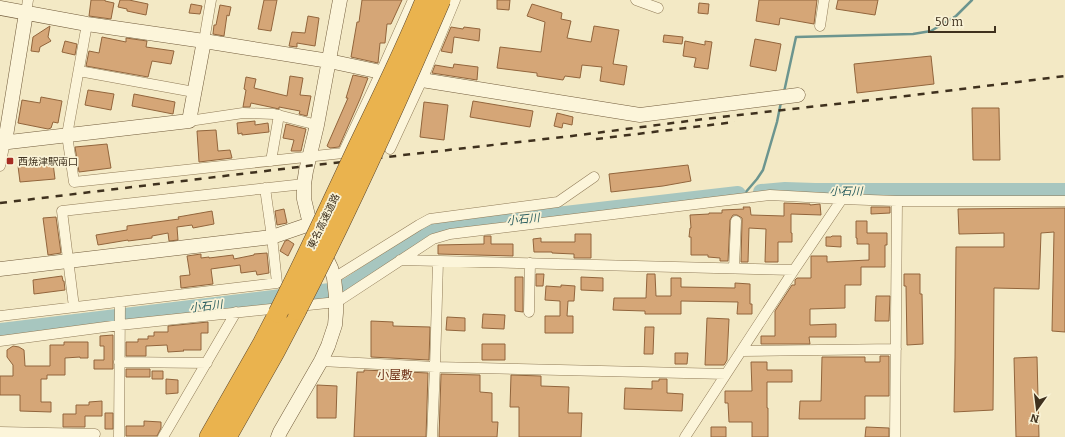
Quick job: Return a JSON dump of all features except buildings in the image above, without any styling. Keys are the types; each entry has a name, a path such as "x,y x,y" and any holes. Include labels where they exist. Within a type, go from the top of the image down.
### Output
{"highway":[{"name":"東名高速道路","path":"209,437 262,344 304,260 410,36 425,0"},
{"name":"東名高速道路","path":"227,437 275,352 338,227 377,145 441,0"}],"street":[{"path":"189,121 211,0"},
{"path":"278,437 321,361 335,325 337,299 334,278 331,268 310,224 304,199 304,184 317,125 340,0"},
{"path":"87,24 67,135 74,182 343,153 413,0"},
{"path":"390,149 422,80 455,0"},
{"path":"636,0 658,8"},
{"path":"820,26 824,0"},
{"path":"0,8 27,6 87,24 329,61 422,80 640,115 798,95"},
{"path":"0,166 27,6"},
{"path":"79,71 194,92"},
{"path":"3,143 189,121 243,113 274,114 317,125"},
{"path":"271,161 279,115"},
{"path":"334,278 430,219 558,202 594,177"},
{"path":"74,307 62,211 304,184"},
{"path":"0,316 120,303 277,283 272,237 264,188"},
{"path":"0,341 337,299 433,239 450,234 770,195 897,201 1065,201"},
{"path":"685,437 842,199"},
{"path":"896,437 897,201"},
{"path":"734,268 736,221"},
{"path":"0,269 272,237 310,224"},
{"path":"400,260 794,270"},
{"path":"432,437 438,261"},
{"path":"529,312 530,263"},
{"path":"118,437 120,303"},
{"path":"163,437 236,312"},
{"path":"742,351 896,349"},
{"path":"321,361 435,367 726,374"},
{"path":"120,362 207,363"},
{"path":"0,432 95,434"}],"waterway":[{"path":"784,92 796,37 913,34 931,31 956,16 972,0"},
{"path":"745,193 763,170 777,122 781,102"},
{"name":"小石川","path":"761,192 785,190 1065,191"},
{"name":"小石川","path":"0,331 330,291 349,285 427,234 443,228 738,194"}],"railway":[{"path":"0,203 572,136 1065,76"},
{"path":"596,139 735,122"}],"place":[{"name":"西焼津駅南口","path":"10,161"}],"district":[{"name":"小屋敷","path":"395,375"}]}
